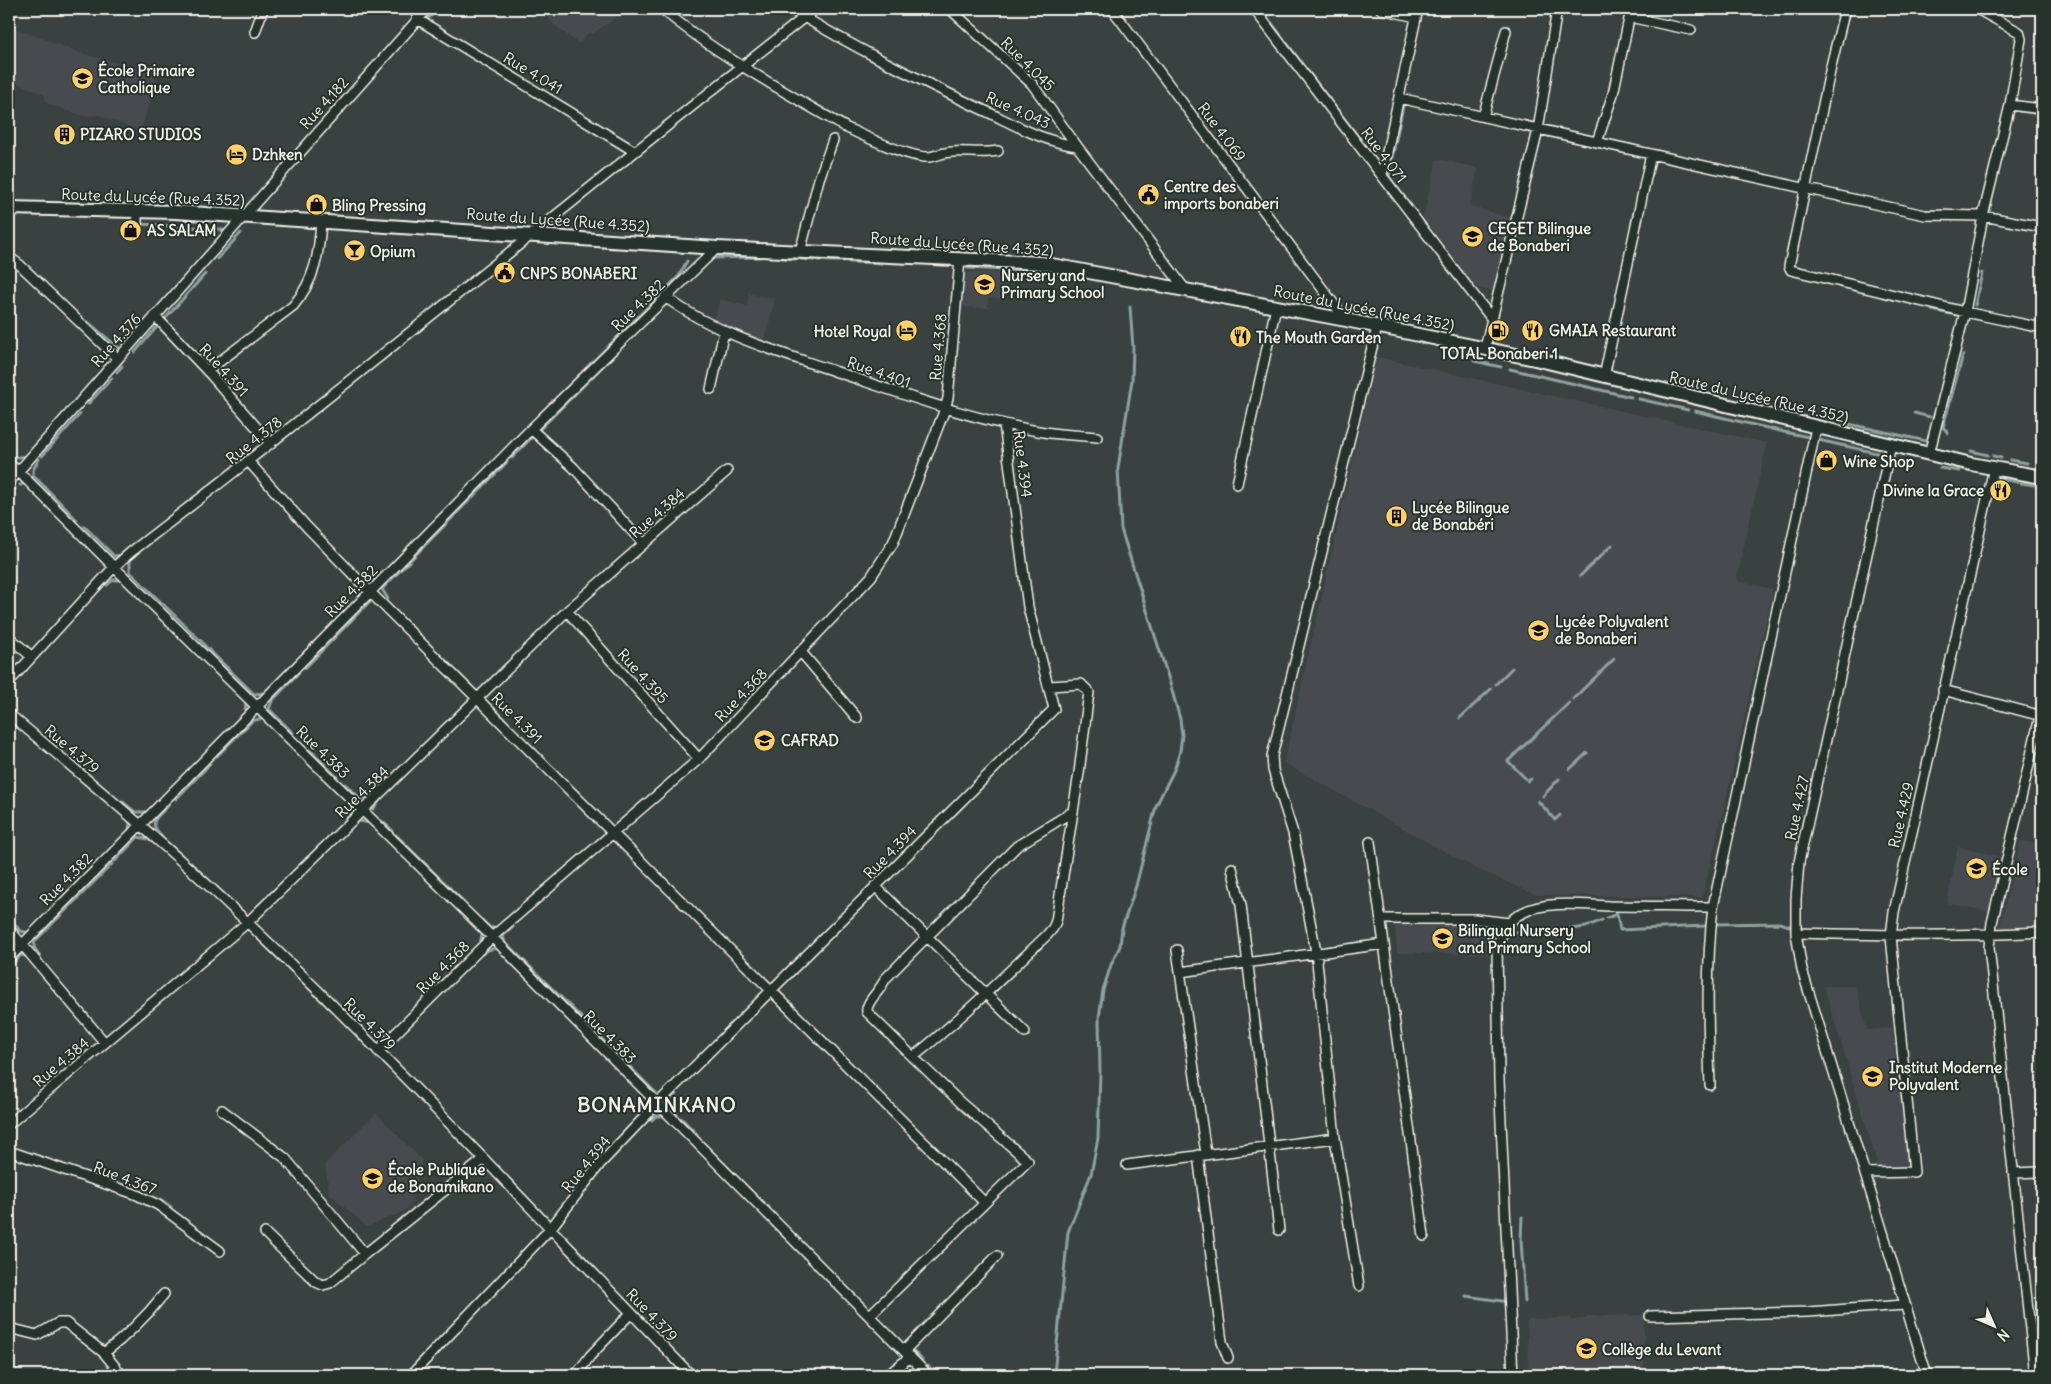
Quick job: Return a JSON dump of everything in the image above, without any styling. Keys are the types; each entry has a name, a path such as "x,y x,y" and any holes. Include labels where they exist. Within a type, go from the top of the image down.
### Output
{"main road":[{"name":"Route du Lycée (Rue 4.352)","path":"9,208 61,204 137,217 242,216 532,234 717,248 1041,263 1185,289 1485,348 1816,428 2042,477"}],"street":[{"path":"255,32 263,9"},
{"name":"Rue 4.182","path":"242,216 427,9"},
{"path":"662,9 692,34 845,126 868,137 910,153 928,157 951,152 985,153 998,151"},
{"name":"Rue 4.043","path":"791,9 839,38 918,79 1039,136 1061,144 1077,146"},
{"name":"Rue 4.378","path":"9,682 114,567 249,462 634,151 815,9"},
{"name":"Rue 4.045","path":"950,9 1032,84 1077,146"},
{"name":"Rue 4.069","path":"1112,9 1346,320"},
{"name":"Rue 4.071","path":"1254,9 1492,319"},
{"path":"1381,9 1417,13 1382,175"},
{"path":"1485,348 1538,130 1558,9"},
{"path":"1845,9 1789,266 1792,271 1965,312 2042,328"},
{"path":"1929,454 1965,312 1983,216 2010,105 2021,39 2020,35 1977,9"},
{"path":"1597,142 1613,94 1630,19 1634,18 1691,30"},
{"name":"Rue 4.041","path":"418,19 634,151"},
{"path":"1483,117 1506,31"},
{"path":"1399,98 1918,214 1983,216 2042,226"},
{"path":"2010,105 2042,109"},
{"path":"800,252 833,140"},
{"path":"1077,146 1185,289"},
{"path":"1604,377 1651,154"},
{"name":"Rue 4.376","path":"9,482 242,216"},
{"path":"207,371 293,306 300,298 318,261 321,221"},
{"name":"Rue 4.382","path":"9,958 531,429 717,248"},
{"path":"9,257 20,265 118,359"},
{"name":"Rue 4.368","path":"378,1051 492,937 699,759 871,577 893,543 945,409 948,398 960,259"},
{"name":"Rue 4.401","path":"665,297 683,310 724,332 945,409 1046,433 1097,437"},
{"path":"1237,484 1276,307"},
{"name":"Rue 4.391","path":"155,316 207,371 271,444"},
{"path":"1358,1286 1335,1138 1316,952 1293,833 1273,770 1272,756 1377,327"},
{"path":"712,389 724,332"},
{"name":"Rue 4.394","path":"411,1375 551,1228 600,1164 657,1104 1054,709 1050,686 1028,607 1004,424"},
{"path":"1710,1085 1709,937 1713,907 1816,428"},
{"path":"531,429 572,467 643,543"},
{"name":"Rue 4.427","path":"1891,445 1799,862 1796,933 1802,970 1927,1375"},
{"name":"Rue 4.391","path":"249,462 307,527 370,592 984,1202"},
{"name":"Rue 4.383","path":"9,464 492,937 928,1375"},
{"name":"Rue 4.429","path":"1866,1173 1914,1172 1891,936 1894,912 1994,468"},
{"name":"Rue 4.384","path":"9,1124 248,922 567,610 727,471"},
{"name":"Rue 4.395","path":"567,610 699,759"},
{"path":"9,637 32,656"},
{"path":"801,652 857,718"},
{"path":"913,1057 947,1030 1053,928 1061,892 1089,692 1081,684 1050,686"},
{"path":"1943,690 2042,713 1990,935 1989,947 2035,1375"},
{"name":"Rue 4.379","path":"9,714 140,824 248,922 484,1159 691,1375"},
{"path":"870,1316 984,1202 1028,1161 961,1103 867,1012 866,1008 882,987 885,979 1017,846 1072,812"},
{"path":"1370,842 1424,1236"},
{"path":"1232,868 1241,905 1279,1230"},
{"path":"875,886 1025,1032"},
{"path":"1495,1375 1513,1374 1499,1080 1497,945 1509,923 1521,913 1537,907 1576,905 1713,907"},
{"path":"1381,919 1475,919 1509,923"},
{"path":"9,928 105,1043"},
{"path":"1796,933 1891,936 1990,935 2042,932"},
{"path":"1180,972 1384,944"},
{"path":"1177,950 1222,1342 1228,1358"},
{"path":"222,1110 285,1158 365,1254"},
{"path":"1127,1165 1335,1138"},
{"name":"Rue 4.367","path":"9,1151 135,1194 150,1201 220,1251"},
{"path":"265,1232 316,1282 322,1285 330,1283 484,1159"},
{"path":"2013,1173 2042,1172"},
{"path":"888,1375 997,1256"},
{"path":"104,1354 139,1324 164,1294"},
{"path":"1650,1316 1808,1312 1904,1305"},
{"path":"576,1375 590,1356 631,1313"},
{"path":"9,1328 37,1335 58,1323 66,1323 104,1354 122,1375"}],"shaded area":[{"path":"539,9 628,9 592,34 589,32 579,44 557,27"},
{"path":"2042,10 2042,46 2034,45"},
{"name":"École Primaire Catholique","path":"9,26 80,53 156,73 154,78 158,79 140,131 98,115 83,116 46,103 44,94 9,80"},
{"name":"CEGET Bilingue de Bonaberi","path":"1437,159 1478,168 1470,206 1511,218 1492,291 1476,287 1423,218"},
{"name":"Nursery and Primary School","path":"963,272 1007,273 1006,299 988,298 988,306 990,308 962,307"},
{"path":"749,287 750,294 775,299 764,342 713,323 720,299 747,306"},
{"name":"Lycée Polyvalent de Bonaberi","path":"1376,357 1767,443 1736,581 1773,589 1728,791 1702,897 1536,895 1475,868 1284,763"},
{"path":"2020,842 2042,843 2042,897 2034,897 2037,927 1999,928 2019,852"},
{"name":"École","path":"1958,847 2001,857 1990,912 1947,903"},
{"name":"Bilingual Nursery and Primary School","path":"1395,924 1487,925 1488,954 1397,953"},
{"name":"Institut Moderne Polyvalent","path":"1824,986 1856,986 1867,1030 1892,1028 1897,1071 1895,1071 1896,1081 1899,1081 1907,1168 1879,1169"},
{"name":"École Publique de Bonamikano","path":"376,1113 422,1160 411,1205 403,1212 367,1227 329,1193 325,1164"},
{"name":"Collège du Levant","path":"1644,1312 1644,1375 1529,1375 1527,1319 1570,1318 1570,1320 1586,1319 1587,1316 1642,1315"}],"waterway":[{"path":"429,18 437,9"},
{"path":"1261,9 1301,62"},
{"path":"1306,69 1360,139"},
{"path":"1392,158 1403,106"},
{"path":"2019,111 2042,114"},
{"path":"1391,165 1389,177 1436,239"},
{"path":"140,224 219,229 225,231 225,234"},
{"path":"217,259 241,233"},
{"path":"584,245 614,248"},
{"path":"1441,246 1470,283"},
{"path":"712,258 759,257"},
{"path":"782,258 795,259"},
{"path":"801,259 814,260"},
{"path":"818,260 832,261"},
{"path":"541,413 679,276 687,261"},
{"path":"834,261 843,261"},
{"path":"849,262 881,263"},
{"path":"967,268 1037,272"},
{"path":"1975,305 1982,273"},
{"path":"164,320 205,274"},
{"path":"1054,1375 1068,1232 1091,1174 1098,1138 1099,1018 1103,990 1111,965 1120,946 1122,928 1136,886 1156,806 1175,768 1182,735 1180,719 1169,680 1121,529 1118,468 1132,380 1133,348 1130,307"},
{"path":"1932,310 1961,316 1961,318"},
{"path":"88,322 122,351"},
{"path":"135,352 156,328"},
{"path":"538,431 632,337"},
{"path":"1948,433 1943,427 1963,355"},
{"path":"1474,361 1501,367"},
{"path":"117,372 122,366"},
{"path":"1510,369 1631,397"},
{"path":"88,404 112,378"},
{"path":"1639,399 1688,410"},
{"path":"1695,411 1784,432"},
{"path":"1914,413 1930,417"},
{"path":"42,456 80,414"},
{"path":"1849,424 1926,441"},
{"path":"1784,432 1809,437"},
{"path":"512,458 534,435"},
{"path":"1818,440 1886,455"},
{"path":"1971,451 1988,455"},
{"path":"9,458 28,456"},
{"path":"1993,456 2001,458"},
{"path":"39,459 33,470 33,475 77,520"},
{"path":"2010,460 2027,463"},
{"path":"388,599 382,589 507,462"},
{"path":"1940,468 1960,471"},
{"path":"1998,478 2017,482"},
{"path":"20,485 26,483 28,486"},
{"path":"2021,483 2042,486"},
{"path":"9,495 15,489"},
{"path":"672,513 683,503"},
{"path":"84,526 114,556 123,555"},
{"path":"1860,564 1868,530"},
{"path":"1580,576 1612,545"},
{"path":"135,556 130,560 130,572 203,643"},
{"path":"362,574 369,579 377,580"},
{"path":"107,585 113,580 124,580"},
{"path":"305,668 372,599"},
{"path":"204,645 254,694 266,693"},
{"path":"1573,699 1614,659"},
{"path":"1496,684 1512,668"},
{"path":"293,733 269,709 272,701 299,673"},
{"path":"1460,718 1491,689"},
{"path":"245,713 246,700"},
{"path":"1531,779 1528,781 1508,761 1569,703"},
{"path":"217,756 252,721 263,718 266,721"},
{"path":"310,750 337,777"},
{"path":"1570,769 1587,753"},
{"path":"176,799 210,764"},
{"path":"1543,796 1559,779"},
{"path":"345,784 360,798 370,798"},
{"path":"373,809 380,800"},
{"path":"1538,801 1555,820 1560,815"},
{"path":"123,802 135,812 147,812 150,810"},
{"path":"346,819 352,814 352,805"},
{"path":"954,815 964,805"},
{"path":"161,835 154,823 168,806"},
{"path":"128,819 130,821 129,831"},
{"path":"355,824 359,821 370,823"},
{"path":"382,821 392,830"},
{"path":"396,835 461,899"},
{"path":"115,861 138,837 148,839 154,843"},
{"path":"40,956 34,947 35,941 112,864"},
{"path":"453,905 482,934"},
{"path":"1607,918 1617,914 1620,930 1705,926"},
{"path":"482,920 490,928 499,927"},
{"path":"1570,929 1586,927 1602,920"},
{"path":"13,922 20,931"},
{"path":"1715,924 1779,923 1793,927"},
{"path":"1494,945 1494,934 1499,925"},
{"path":"505,943 503,936 513,927"},
{"path":"1515,932 1560,930"},
{"path":"21,931 29,933 30,931"},
{"path":"480,945 482,934"},
{"path":"509,946 593,1029"},
{"path":"488,950 497,948 504,955"},
{"path":"482,954 488,950"},
{"path":"9,968 21,955 30,957"},
{"path":"507,959 545,996"},
{"path":"550,1001 560,1012"},
{"path":"1260,1023 1263,1047"},
{"path":"598,1035 618,1056"},
{"path":"621,1058 656,1093"},
{"path":"676,1094 671,1098 668,1105 677,1115"},
{"path":"652,1120 656,1116 661,1116"},
{"path":"681,1118 697,1134"},
{"path":"160,1199 171,1207"},
{"path":"1522,1217 1521,1240 1525,1302"},
{"path":"1466,1296 1509,1302"},
{"path":"912,1350 922,1360"},
{"path":"928,1366 936,1375"}],"place":[{"name":"École Primaire Catholique","path":"82,79"},
{"name":"PIZARO STUDIOS","path":"64,134"},
{"name":"Dzhken","path":"236,154"},
{"name":"Centre des imports bonaberi","path":"1148,195"},
{"name":"Bling Pressing","path":"316,205"},
{"name":"AS SALAM","path":"131,230"},
{"name":"CEGET Bilingue de Bonaberi","path":"1472,237"},
{"name":"Opium","path":"354,251"},
{"name":"CNPS BONABERI","path":"504,273"},
{"name":"Nursery and Primary School","path":"985,284"},
{"name":"TOTAL Bonaberi 1","path":"1499,330"},
{"name":"GMAIA Restaurant","path":"1533,330"},
{"name":"Hotel Royal","path":"907,331"},
{"name":"The Mouth Garden","path":"1240,337"},
{"name":"Wine Shop","path":"1827,461"},
{"name":"Divine la Grace","path":"2000,490"},
{"name":"Lycée Bilingue de Bonabéri","path":"1396,516"},
{"name":"Lycée Polyvalent de Bonaberi","path":"1539,630"},
{"name":"CAFRAD","path":"765,740"},
{"name":"École","path":"1976,869"},
{"name":"Bilingual Nursery and Primary School","path":"1442,939"},
{"name":"Institut Moderne Polyvalent","path":"1873,1076"},
{"name":"École Publique de Bonamikano","path":"372,1178"},
{"name":"Collège du Levant","path":"1586,1349"}],"district":[{"name":"BONAMINKANO","path":"657,1104"}]}
